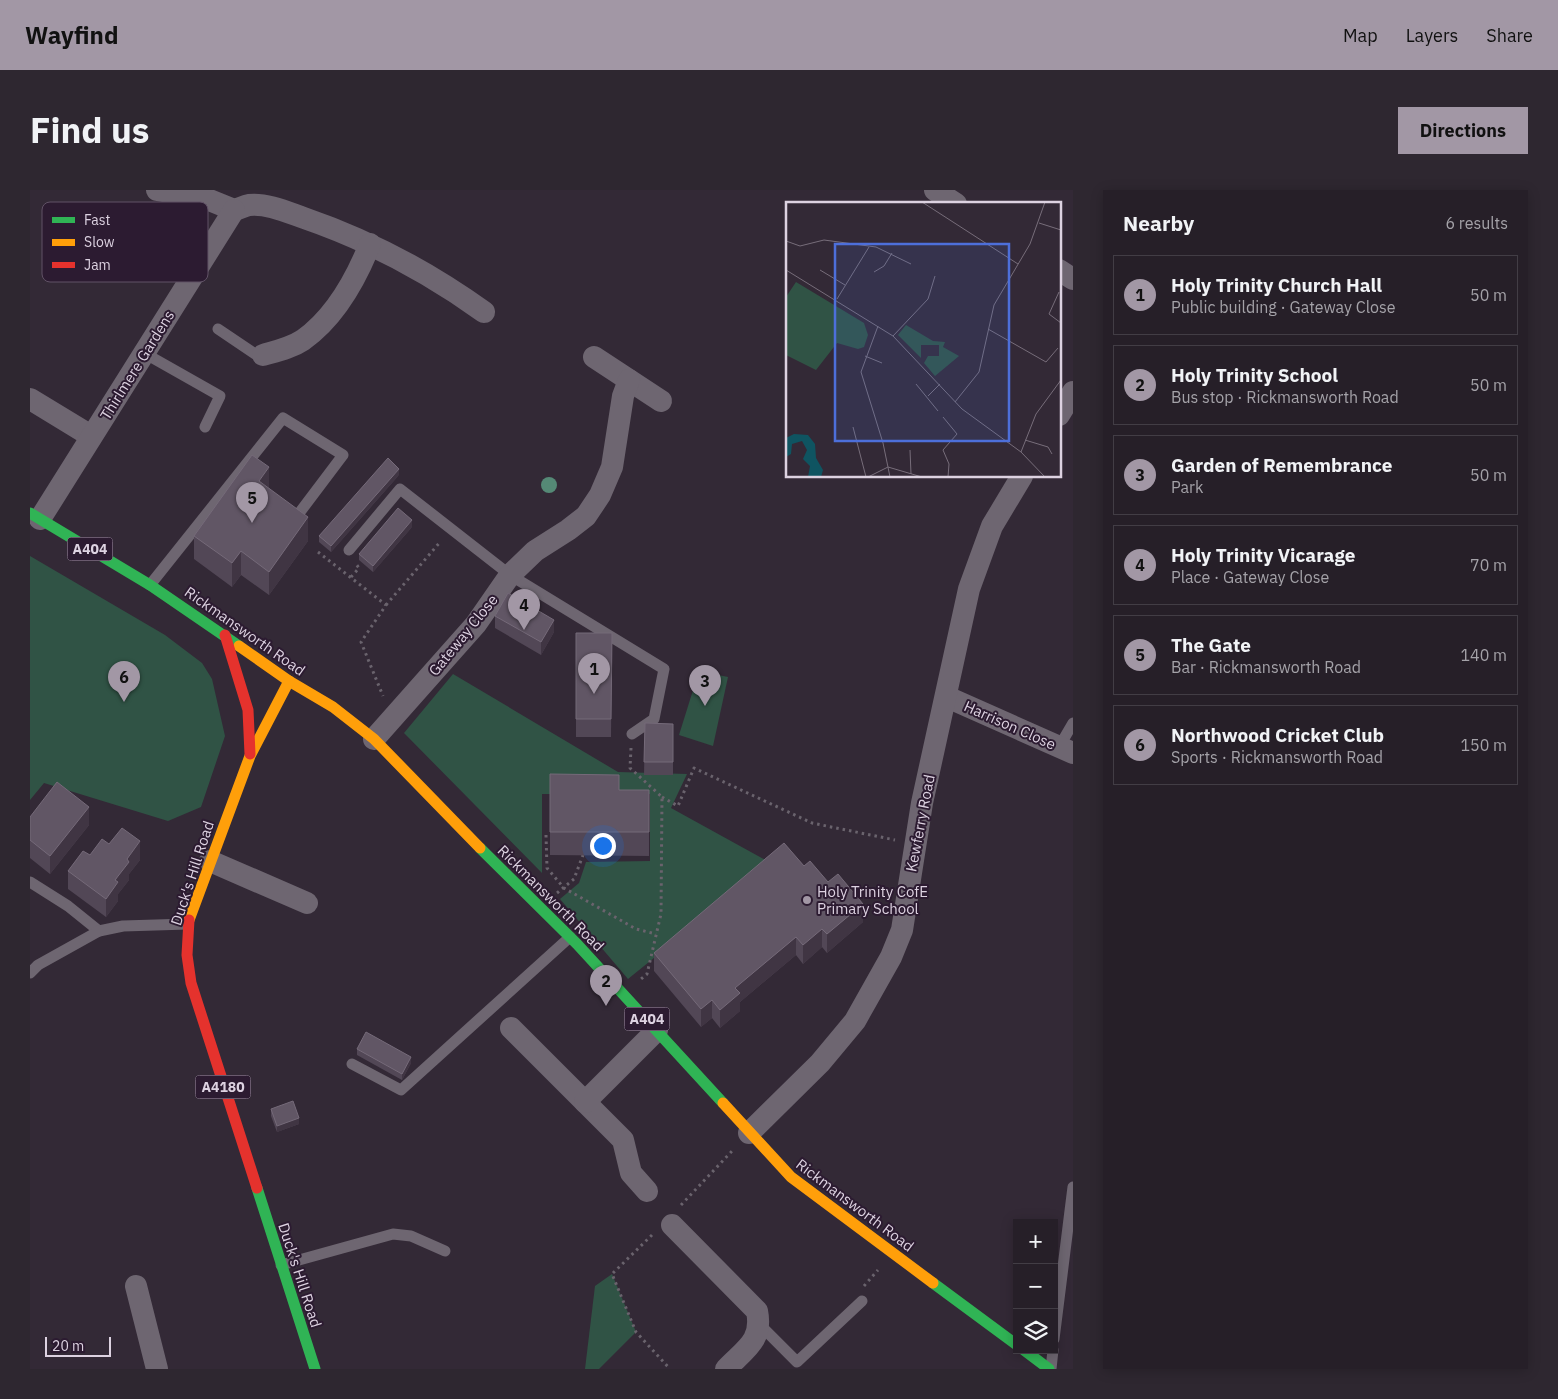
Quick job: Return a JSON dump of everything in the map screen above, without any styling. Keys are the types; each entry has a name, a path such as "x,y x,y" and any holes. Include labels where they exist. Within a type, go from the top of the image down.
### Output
{"main road":[{"name":"Rickmansworth Road","path":"35,516 150,585 289,681 333,707 374,739 436,805 570,937 791,1178 1013,1342"},
{"path":"225,635 248,710 250,756"},
{"name":"Duck's Hill Road","path":"289,681 250,756 210,861 188,924 187,955 191,983 315,1369"},
{"path":"1029,1354 1050,1369"}],"street":[{"path":"157,190 197,193 234,210 248,205 276,208 329,226 370,244 439,280 484,312"},
{"path":"935,190 953,202"},
{"name":"Thirlmere Gardens","path":"208,251 234,210"},
{"path":"263,356 303,340 322,324 348,287 370,244"},
{"path":"1060,271 1073,279"},
{"name":"Thirlmere Gardens","path":"35,516 91,436 189,282"},
{"path":"594,357 661,401"},
{"name":"Gateway Close","path":"374,739 476,624 510,575 535,551 586,516 600,495 612,467 623,396 629,380"},
{"path":"1060,412 1073,392"},
{"path":"30,399 91,436"},
{"name":"Kewferry Road","path":"749,1133 820,1063 855,1021 891,957 902,930 922,804 947,697 969,589 992,526 1021,478"},
{"name":"Harrison Close","path":"947,697 1066,750"},
{"path":"210,861 307,903"},
{"path":"512,1028 623,1140 631,1174 647,1191"},
{"path":"585,1102 657,1030"},
{"path":"670,1223 757,1311 760,1326 757,1336 726,1369"},
{"path":"136,1286 157,1369"}],"lane":[{"path":"218,330 255,354 263,356"},
{"path":"144,353 220,396 204,426"},
{"path":"150,585 283,418 343,455 297,516"},
{"path":"349,550 400,489 510,575 664,669 654,719 632,734"},
{"path":"1066,750 1073,723"},
{"path":"30,882 68,906 99,931"},
{"path":"30,973 38,965 99,931 123,926 188,924"},
{"path":"352,1064 401,1090 570,937"},
{"path":"1058,1309 1073,1187"},
{"path":"281,1265 393,1234 411,1236 445,1251"},
{"path":"760,1326 797,1362 862,1301"},
{"path":"1050,1369 1052,1354"}],"path":[{"path":"392,718 361,642 386,605 451,528"},
{"path":"318,552 386,605"},
{"path":"632,734 630,768 662,797 678,806 694,768 812,822 916,844"},
{"path":"624,995 647,974 661,914 662,797"},
{"path":"546,835 547,868 564,888 636,929 656,934"},
{"path":"539,907 574,879 583,856"},
{"path":"670,1369 636,1332 612,1274 670,1223 749,1133"},
{"path":"862,1301 863,1287 894,1254"}],"green space":[{"path":"30,556 165,635 202,663 212,679 225,736 201,807 168,821 44,783 30,800"},
{"path":"699,671 728,677 713,746 679,735"},
{"path":"453,674 618,772 687,774 671,808 771,863 628,979 560,899 579,883 586,862 650,861 650,794 542,794 542,873 404,733"},
{"path":"612,1274 636,1332 599,1369 585,1369 595,1286"}],"building":[{"path":"252,455 269,467 259,481 308,517 269,572 241,551 232,563 194,536"},
{"path":"388,458 399,469 331,546 319,536"},
{"path":"398,508 412,520 373,566 359,554"},
{"path":"508,593 554,620 541,642 495,616"},
{"path":"576,633 612,633 611,719 576,719"},
{"path":"645,723 673,724 673,762 644,762"},
{"path":"550,774 619,775 619,790 649,790 649,832 550,832"},
{"path":"57,782 89,807 50,856 30,840 30,817"},
{"path":"122,828 140,841 127,859 129,862 115,880 118,882 106,899 68,871 83,851 90,855 102,839 109,844"},
{"path":"784,843 804,866 810,861 828,882 838,874 863,904 827,934 822,929 803,945 796,937 735,988 740,993 720,1010 712,1000 701,1009 654,953"},
{"path":"366,1032 411,1057 402,1074 357,1049"},
{"path":"293,1101 299,1118 277,1126 271,1109"}],"traffic: fast":[{"path":"30,513 150,585 239,646"},
{"path":"480,848 577,944 723,1103"},
{"path":"257,1188 315,1369"},
{"path":"933,1283 1013,1342"},
{"path":"1029,1354 1049,1369"}],"traffic: slow":[{"path":"239,646 289,681 333,707 374,739 480,848"},
{"path":"189,920 250,756 289,681"},
{"path":"723,1103 791,1177 933,1283"}],"traffic: jam":[{"path":"225,635 248,710 250,754"},
{"path":"189,920 187,955 191,983 257,1188"}],"place":[{"name":"The Gate","path":"252,523"},
{"name":"Holy Trinity Vicarage","path":"524,630"},
{"name":"Holy Trinity Church Hall","path":"594,694"},
{"name":"Northwood Cricket Club","path":"124,702"},
{"name":"Garden of Remembrance","path":"705,706"},
{"name":"Holy Trinity CofE Primary School","path":"807,900"},
{"name":"Holy Trinity School","path":"606,1006"}]}
